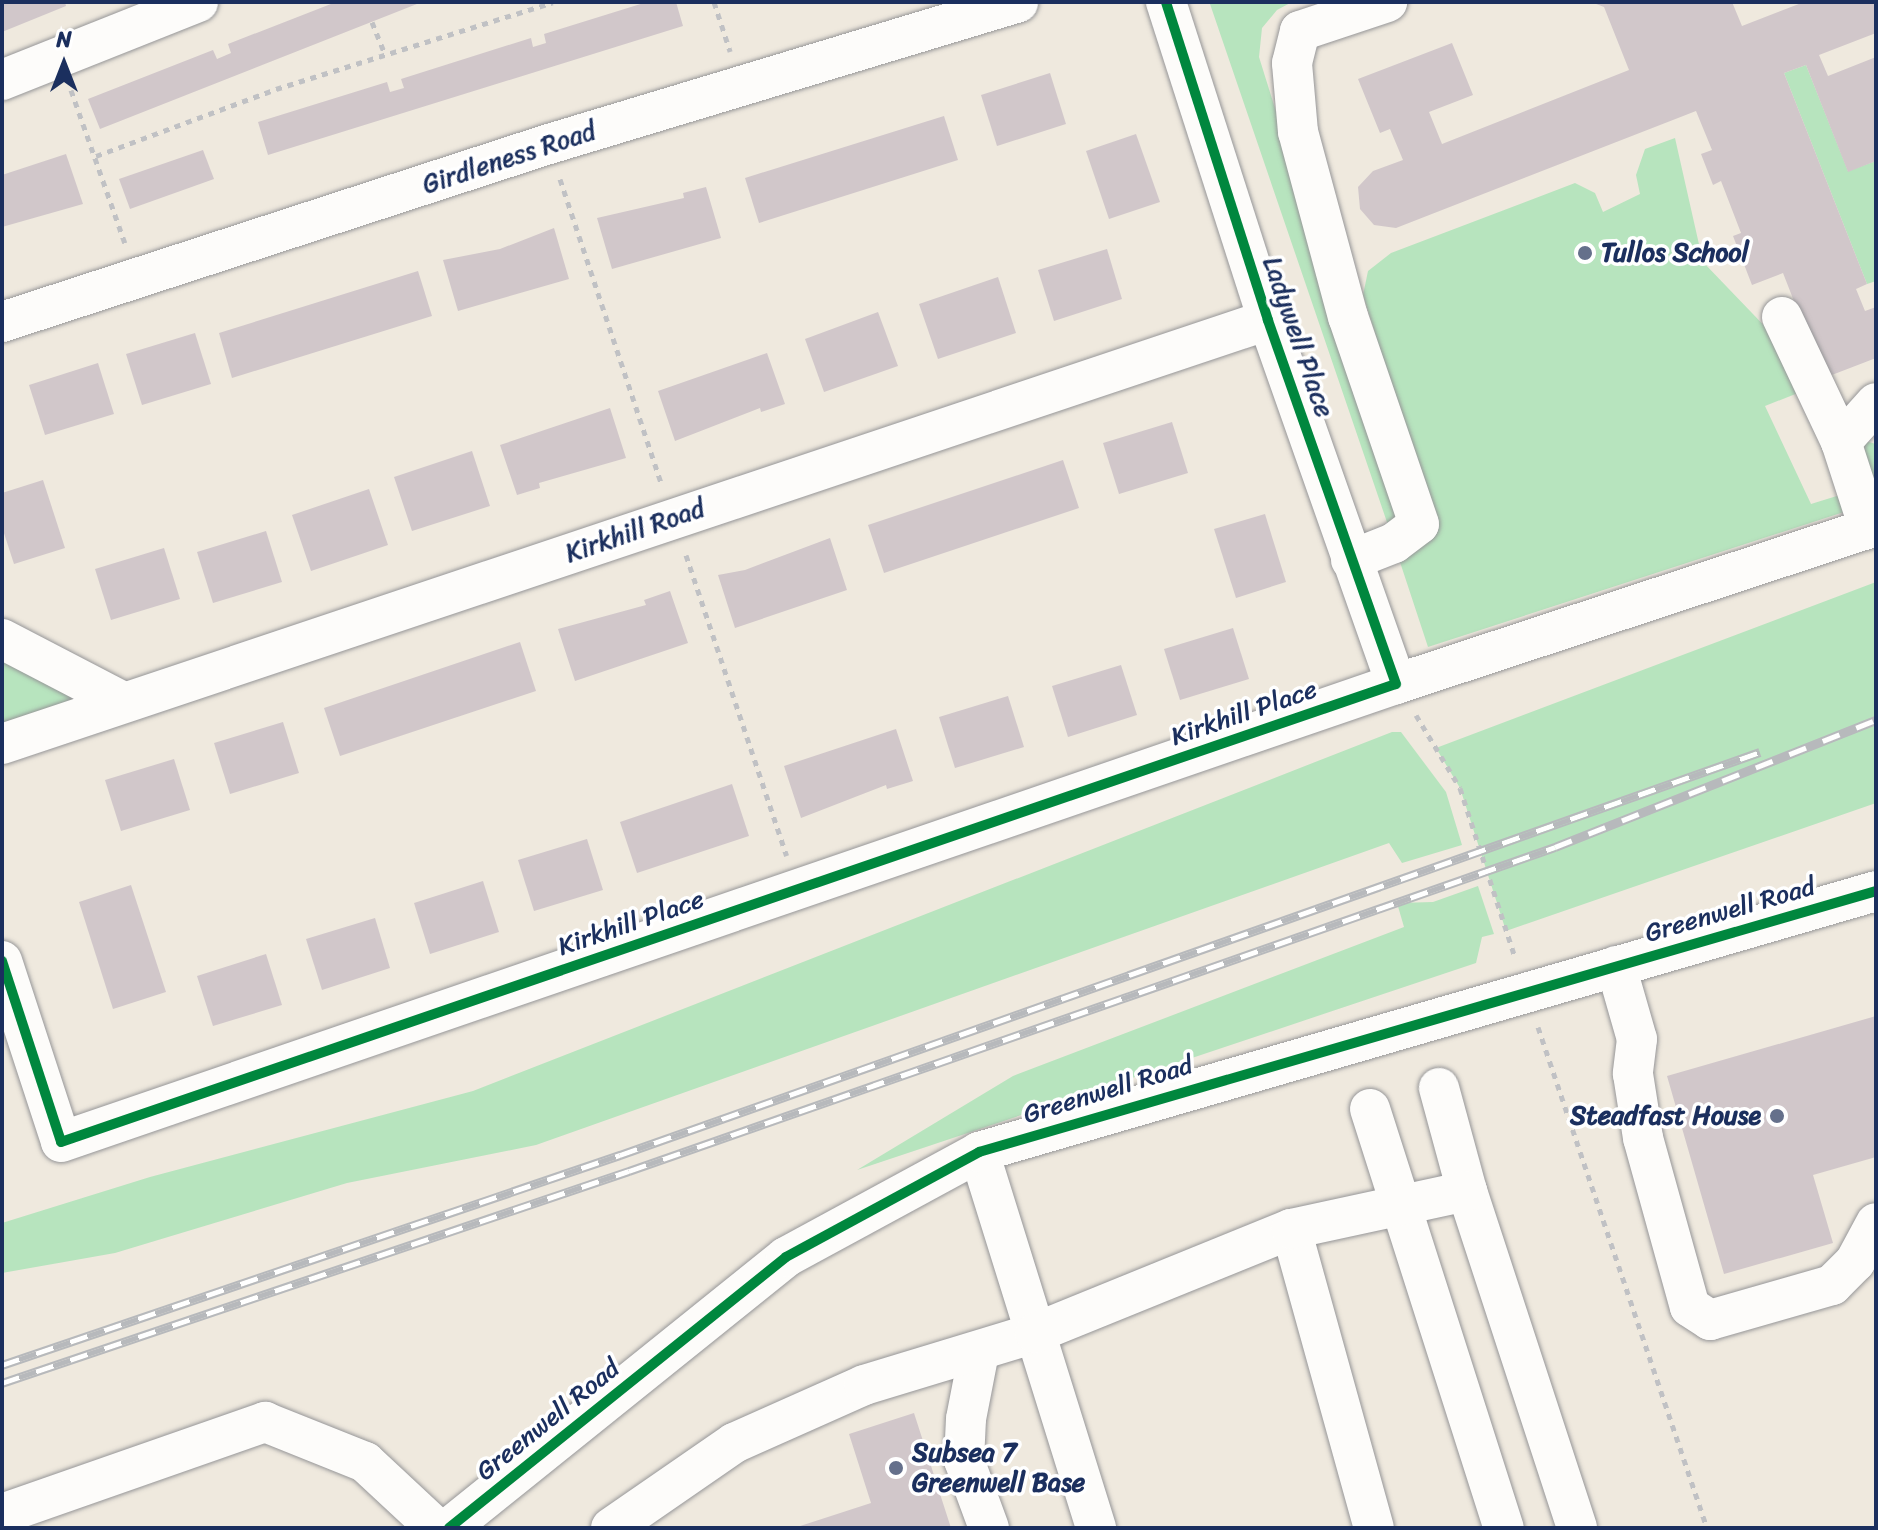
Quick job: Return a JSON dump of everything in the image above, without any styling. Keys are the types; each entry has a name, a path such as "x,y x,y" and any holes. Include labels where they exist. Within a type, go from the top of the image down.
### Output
{"street":[{"path":"2,80 198,2"},
{"name":"Girdleness Road","path":"2,322 741,86 1018,2"},
{"name":"Ladywell Place","path":"1166,2 1268,320 1396,684"},
{"path":"1351,560 1394,543 1419,524 1348,317 1298,132 1292,63 1300,31 1387,2"},
{"path":"1782,317 1841,442 1872,527"},
{"name":"Kirkhill Road","path":"2,744 1268,320"},
{"path":"1841,442 1876,403"},
{"name":"Kirkhill Place","path":"2,961 61,1142 1396,684 1872,527"},
{"path":"2,639 123,702"},
{"name":"Greenwell Road","path":"449,1528 786,1257 979,1152 1876,891"},
{"path":"1616,966 1637,1039 1633,1074 1643,1138 1690,1307 1710,1320 1832,1285 1855,1262 1876,1223"},
{"path":"1439,1088 1467,1191 1577,1528"},
{"path":"1370,1109 1404,1205 1504,1528"},
{"path":"979,1152 1096,1528"},
{"path":"611,1528 734,1443 864,1385 1035,1333 1291,1229 1467,1191"},
{"path":"1291,1229 1374,1528"},
{"path":"979,1352 966,1419 964,1460 989,1528"},
{"path":"2,1514 265,1422 365,1462 436,1528"}],"path":[{"path":"96,156 276,89 553,2"},
{"path":"714,2 741,86"},
{"path":"372,22 385,54"},
{"path":"58,57 96,156 137,278"},
{"path":"1396,684 1460,788 1707,1528"}],"green space":[{"path":"1292,2 1277,10 1262,28 1259,57 1404,523 1390,531 1210,4"},
{"path":"1806,65 1848,171 1876,161 1876,281 1867,284 1784,73"},
{"path":"1675,138 1703,262 1776,338 1798,393 1765,406 1811,504 1840,495 1847,511 1428,647 1398,556 1431,512 1363,295 1368,271 1391,253 1575,183 1595,193 1603,212 1640,194 1636,175 1645,149"},
{"path":"1865,441 1876,444 1876,502 1863,467"},
{"path":"1876,582 1876,803 1506,931 1460,788 1436,748"},
{"path":"2,627 123,702 2,744"},
{"path":"1392,732 1401,732 1446,792 1462,845 1402,863 1389,843 536,1145 347,1183 115,1253 2,1273 2,1223 150,1177 473,1091"},
{"path":"1478,886 1494,934 1482,937 1476,963 857,1170 1013,1076 1404,927 1397,903 1433,902"}],"building":[{"path":"2,2 65,2 66,6 2,32"},
{"path":"336,2 422,2 100,129 88,99 213,50 217,59 231,53 228,44"},
{"path":"647,2 676,2 683,26 268,155 258,122 387,82 390,92 404,88 401,79 531,38 533,47 546,43 544,34"},
{"path":"1591,2 1732,2 1742,26 1804,2 1876,2 1876,33 1819,55 1828,76 1876,57 1876,161 1848,172 1806,65 1784,73 1867,284 1856,289 1865,311 1876,307 1876,358 1824,378 1783,273 1752,285 1733,236 1741,233 1721,181 1713,185 1701,154 1712,150 1696,111 1396,228 1374,225 1360,209 1358,187 1373,171 1403,160 1390,129 1380,133 1358,79 1452,43 1473,95 1429,112 1442,144 1629,70 1604,7"},
{"path":"1050,73 1066,124 997,146 981,95"},
{"path":"944,116 958,160 759,223 745,178"},
{"path":"1136,134 1160,202 1109,219 1086,151"},
{"path":"203,150 214,179 130,209 119,179"},
{"path":"66,154 83,204 2,227 2,175"},
{"path":"706,187 721,238 612,269 597,218 684,198 683,193"},
{"path":"554,228 569,279 458,311 443,260 500,249"},
{"path":"1107,249 1122,299 1054,321 1038,270"},
{"path":"418,271 432,316 232,378 219,333"},
{"path":"998,277 1016,333 938,359 919,304"},
{"path":"878,312 898,366 824,392 805,339"},
{"path":"195,333 211,384 142,405 126,354"},
{"path":"767,353 785,404 761,412 760,408 675,441 658,391"},
{"path":"98,363 114,414 45,435 29,385"},
{"path":"610,408 626,458 539,483 540,488 517,495 500,445"},
{"path":"1172,422 1188,473 1119,494 1103,443"},
{"path":"472,451 490,506 412,531 394,477"},
{"path":"1063,460 1079,508 884,573 868,525"},
{"path":"43,480 65,548 14,564 2,527 2,493"},
{"path":"369,489 388,545 311,571 292,515"},
{"path":"1265,514 1286,582 1236,598 1214,529"},
{"path":"266,531 282,582 213,603 197,552"},
{"path":"830,538 847,590 735,628 718,575 745,570"},
{"path":"164,548 180,599 111,620 95,569"},
{"path":"670,591 688,643 575,681 558,629 646,605 644,600"},
{"path":"1233,628 1249,679 1180,700 1164,649"},
{"path":"520,642 536,691 340,756 324,708"},
{"path":"1121,665 1137,715 1068,737 1052,686"},
{"path":"1008,696 1024,747 955,768 939,717"},
{"path":"283,722 299,773 230,794 214,743"},
{"path":"896,729 913,781 887,789 886,785 801,818 784,766"},
{"path":"174,759 190,810 121,831 105,780"},
{"path":"732,784 749,836 637,873 620,822"},
{"path":"587,839 603,890 534,911 518,860"},
{"path":"483,881 499,932 430,954 414,903"},
{"path":"131,885 166,992 113,1009 79,902"},
{"path":"375,918 390,968 322,990 306,939"},
{"path":"266,954 282,1005 213,1026 197,976"},
{"name":"Steadfast House","path":"1876,1016 1876,1157 1813,1175 1833,1243 1724,1274 1667,1076"},
{"name":"Subsea 7 Greenwell Base","path":"914,1413 951,1528 794,1528 871,1503 849,1434"}],"railway":[{"path":"2,1383 629,1171 1555,847 1876,720"},
{"path":"2,1365 620,1155 1760,752"}],"cycle path":[{"path":"2,961 61,1142 1396,684 1268,320 1166,2"},
{"path":"449,1528 786,1257 979,1152 1876,891"}],"place":[{"name":"Tullos School","path":"1585,253"},
{"name":"Steadfast House","path":"1777,1116"},
{"name":"Subsea 7 Greenwell Base","path":"896,1468"}]}
